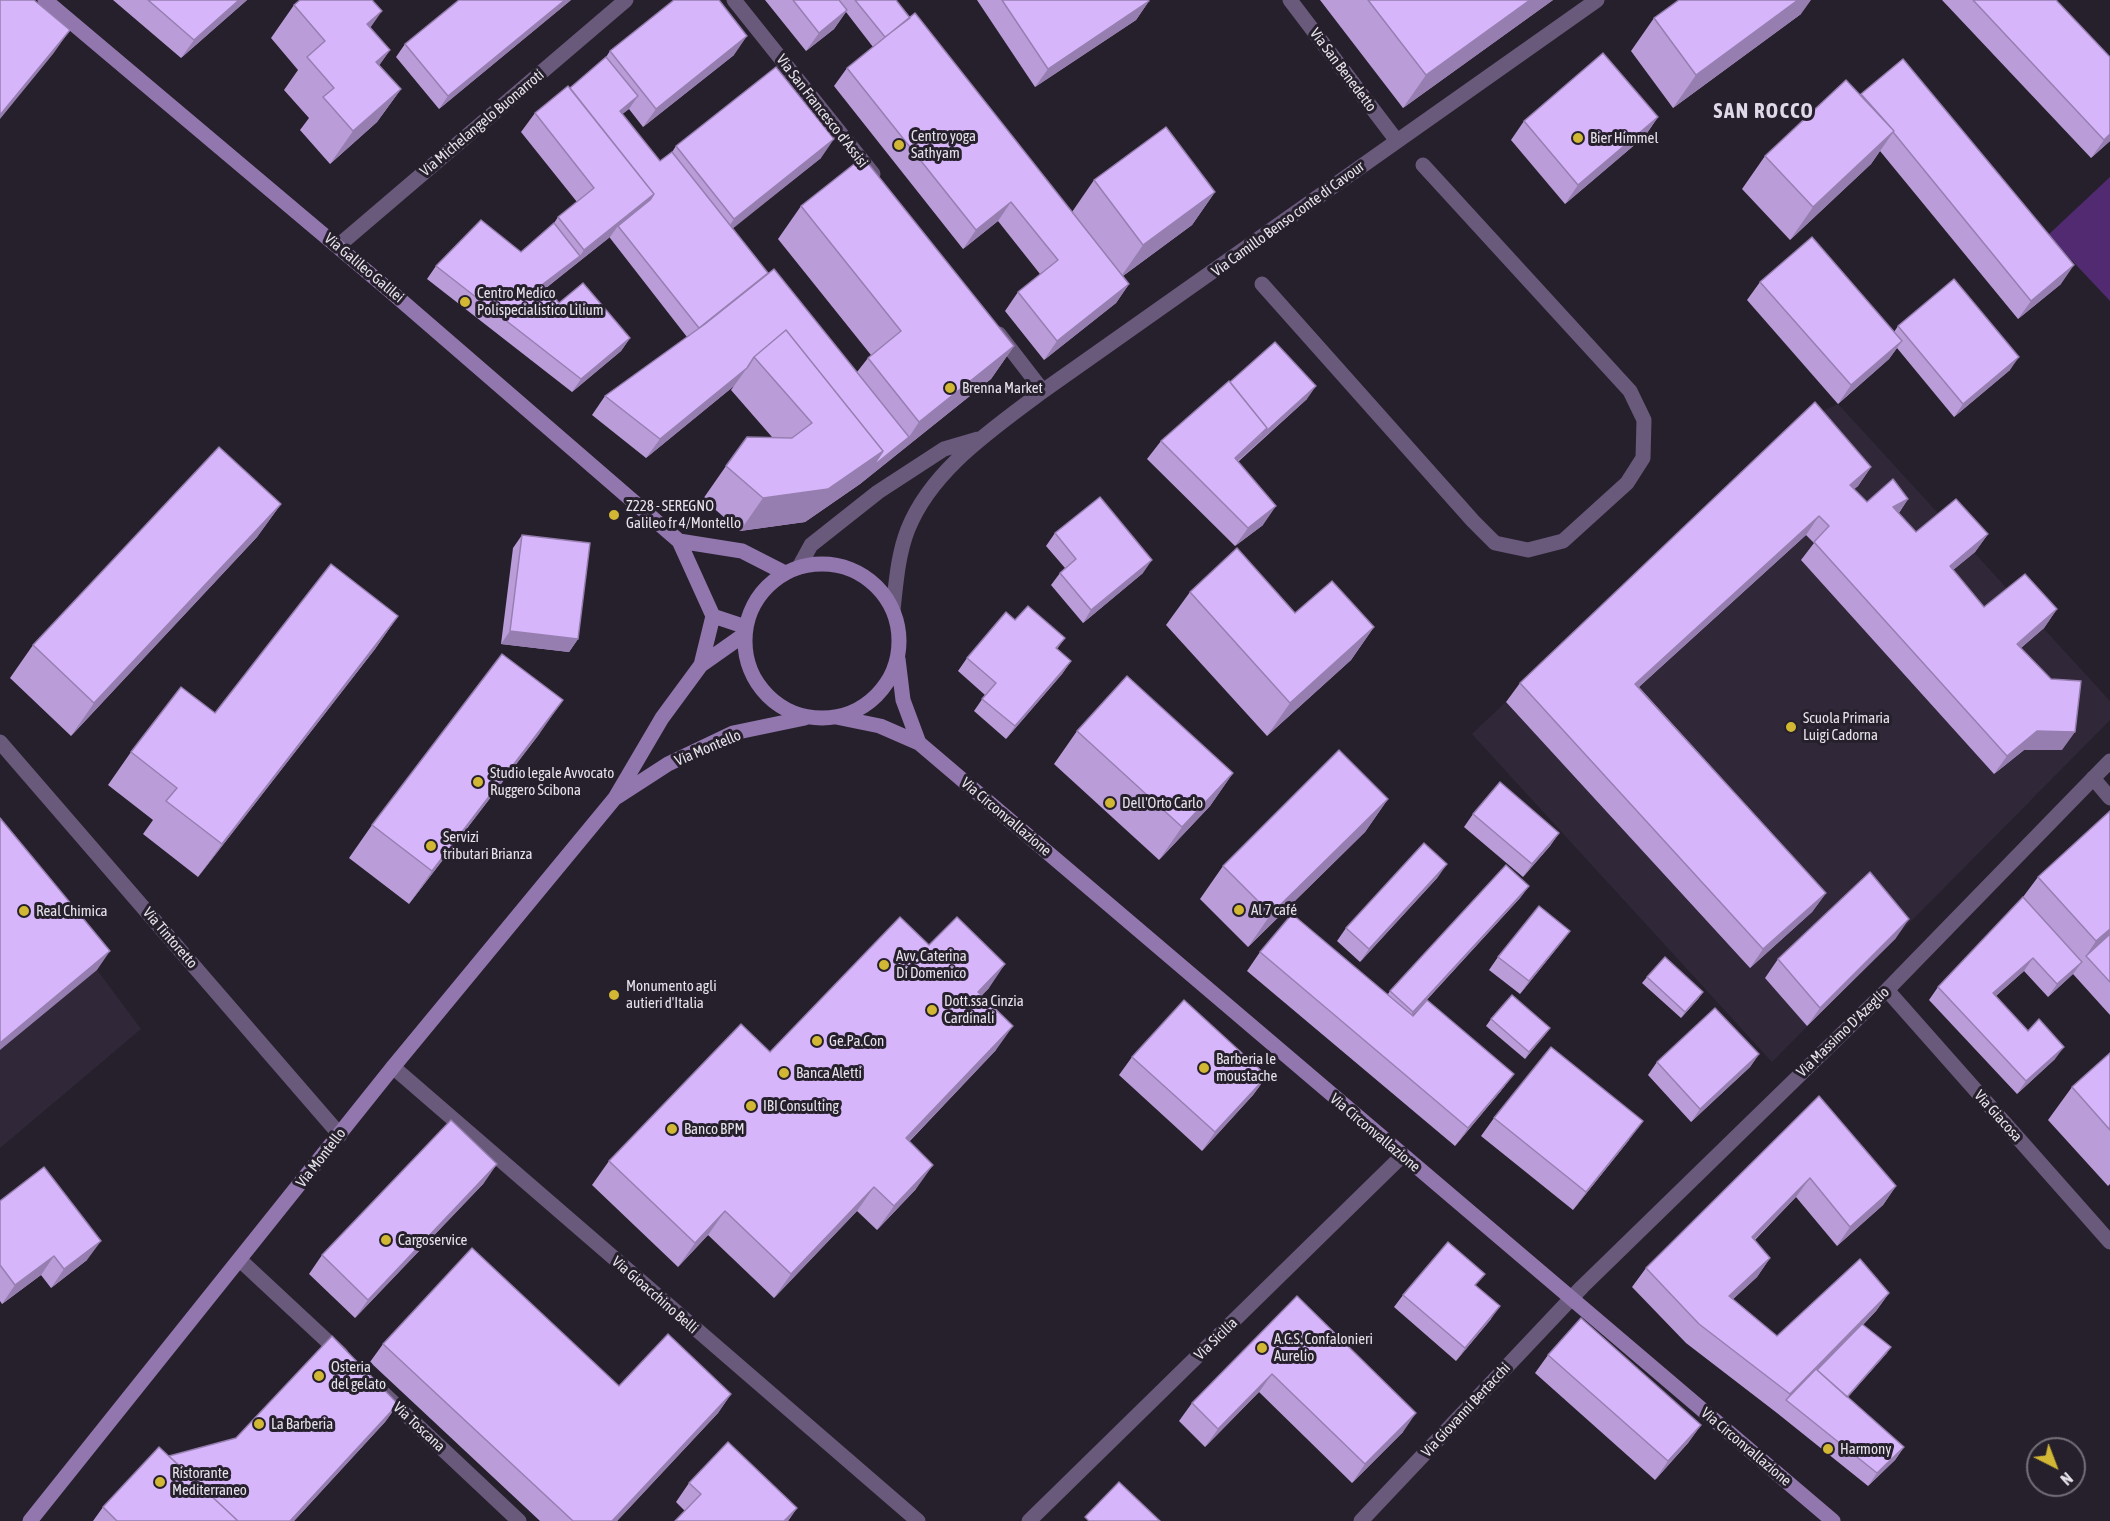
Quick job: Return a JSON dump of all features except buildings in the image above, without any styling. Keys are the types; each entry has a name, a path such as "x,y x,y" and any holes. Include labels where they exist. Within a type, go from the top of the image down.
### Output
{"street":[{"name":"Via Galileo Galilei","path":"45,0 338,246 679,541 713,616"},
{"name":"Via Michelangelo Buonarroti","path":"338,246 626,0"},
{"name":"Via San Francesco d'Assisi","path":"734,0 883,187"},
{"name":"Via San Benedetto","path":"1290,0 1397,141"},
{"name":"Via Camillo Benso conte di Cavour","path":"893,610 897,572 908,529 927,493 981,438 1043,391 1597,0"},
{"path":"1262,284 1495,543 1528,550 1563,541 1627,483 1643,458 1644,420 1630,391 1423,165"},
{"path":"987,318 1043,391"},
{"name":"Via Camillo Benso conte di Cavour","path":"792,570 811,545 878,492 944,449 981,438"},
{"path":"679,541 742,551 792,570"},
{"path":"831,564 855,571 878,588 893,610 899,640 898,655 893,671 876,696 850,713 836,717 808,717 782,708 768,697 752,676 747,662 745,631 755,602 764,590 792,570 831,564"},
{"path":"701,665 713,616 745,631"},
{"name":"Via Montello","path":"30,1521 393,1067 615,798 662,718 701,665 745,631"},
{"name":"Via Circonvallazione","path":"898,655 903,700 919,743"},
{"name":"Via Montello","path":"615,798 668,764 733,733 808,717"},
{"name":"Via Circonvallazione","path":"836,717 880,726 919,743 1833,1521"},
{"name":"Via Tintoretto","path":"0,742 340,1135"},
{"name":"Via Massimo D'Azeglio","path":"1571,1299 1887,990 2110,761"},
{"path":"2093,778 2110,798"},
{"name":"Via Giacosa","path":"1887,990 2110,1242"},
{"name":"Via Gioacchino Belli","path":"393,1067 918,1521"},
{"name":"Via Sicilia","path":"1029,1521 1402,1156"},
{"path":"240,1260 354,1366"},
{"name":"Via Giovanni Bertacchi","path":"1361,1521 1571,1299"},
{"name":"Via Toscana","path":"371,1382 519,1521"}],"shaded area":[{"path":"2110,177 2110,301 2048,235"},
{"name":"Scuola Primaria Luigi Cadorna","path":"1838,404 2110,701 2110,720 1772,1062 1472,734 1802,421"},
{"path":"0,853 97,970 141,1029 0,1148"}],"place":[{"name":"Bier Himmel","path":"1578,138"},
{"name":"Centro yoga Sathyam","path":"899,145"},
{"name":"Centro Medico Polispecialistico Lilium","path":"465,302"},
{"name":"Brenna Market","path":"950,388"},
{"name":"Z228 - SEREGNO Galileo fr 4/Montello","path":"614,515"},
{"name":"Scuola Primaria Luigi Cadorna","path":"1791,727"},
{"name":"Studio legale Avvocato Ruggero Scibona","path":"478,782"},
{"name":"Dell'Orto Carlo","path":"1110,803"},
{"name":"Servizi tributari Brianza","path":"431,846"},
{"name":"Al 7 café","path":"1239,910"},
{"name":"Real Chimica","path":"24,911"},
{"name":"Avv. Caterina Di Domenico","path":"884,965"},
{"name":"Monumento agli autieri d'Italia","path":"614,995"},
{"name":"Dott.ssa Cinzia Cardinali","path":"932,1010"},
{"name":"Ge.Pa.Con","path":"817,1041"},
{"name":"Barberia le moustache","path":"1204,1068"},
{"name":"Banca Aletti","path":"784,1073"},
{"name":"IBI Consulting","path":"751,1106"},
{"name":"Banco BPM","path":"672,1129"},
{"name":"Cargoservice","path":"386,1240"},
{"name":"A.C.S. Confalonieri Aurelio","path":"1262,1348"},
{"name":"Osteria del gelato","path":"319,1376"},
{"name":"La Barberia","path":"259,1424"},
{"name":"Harmony","path":"1828,1449"},
{"name":"Ristorante Mediterraneo","path":"160,1482"}],"district":[{"name":"SAN ROCCO","path":"1764,111"}]}
